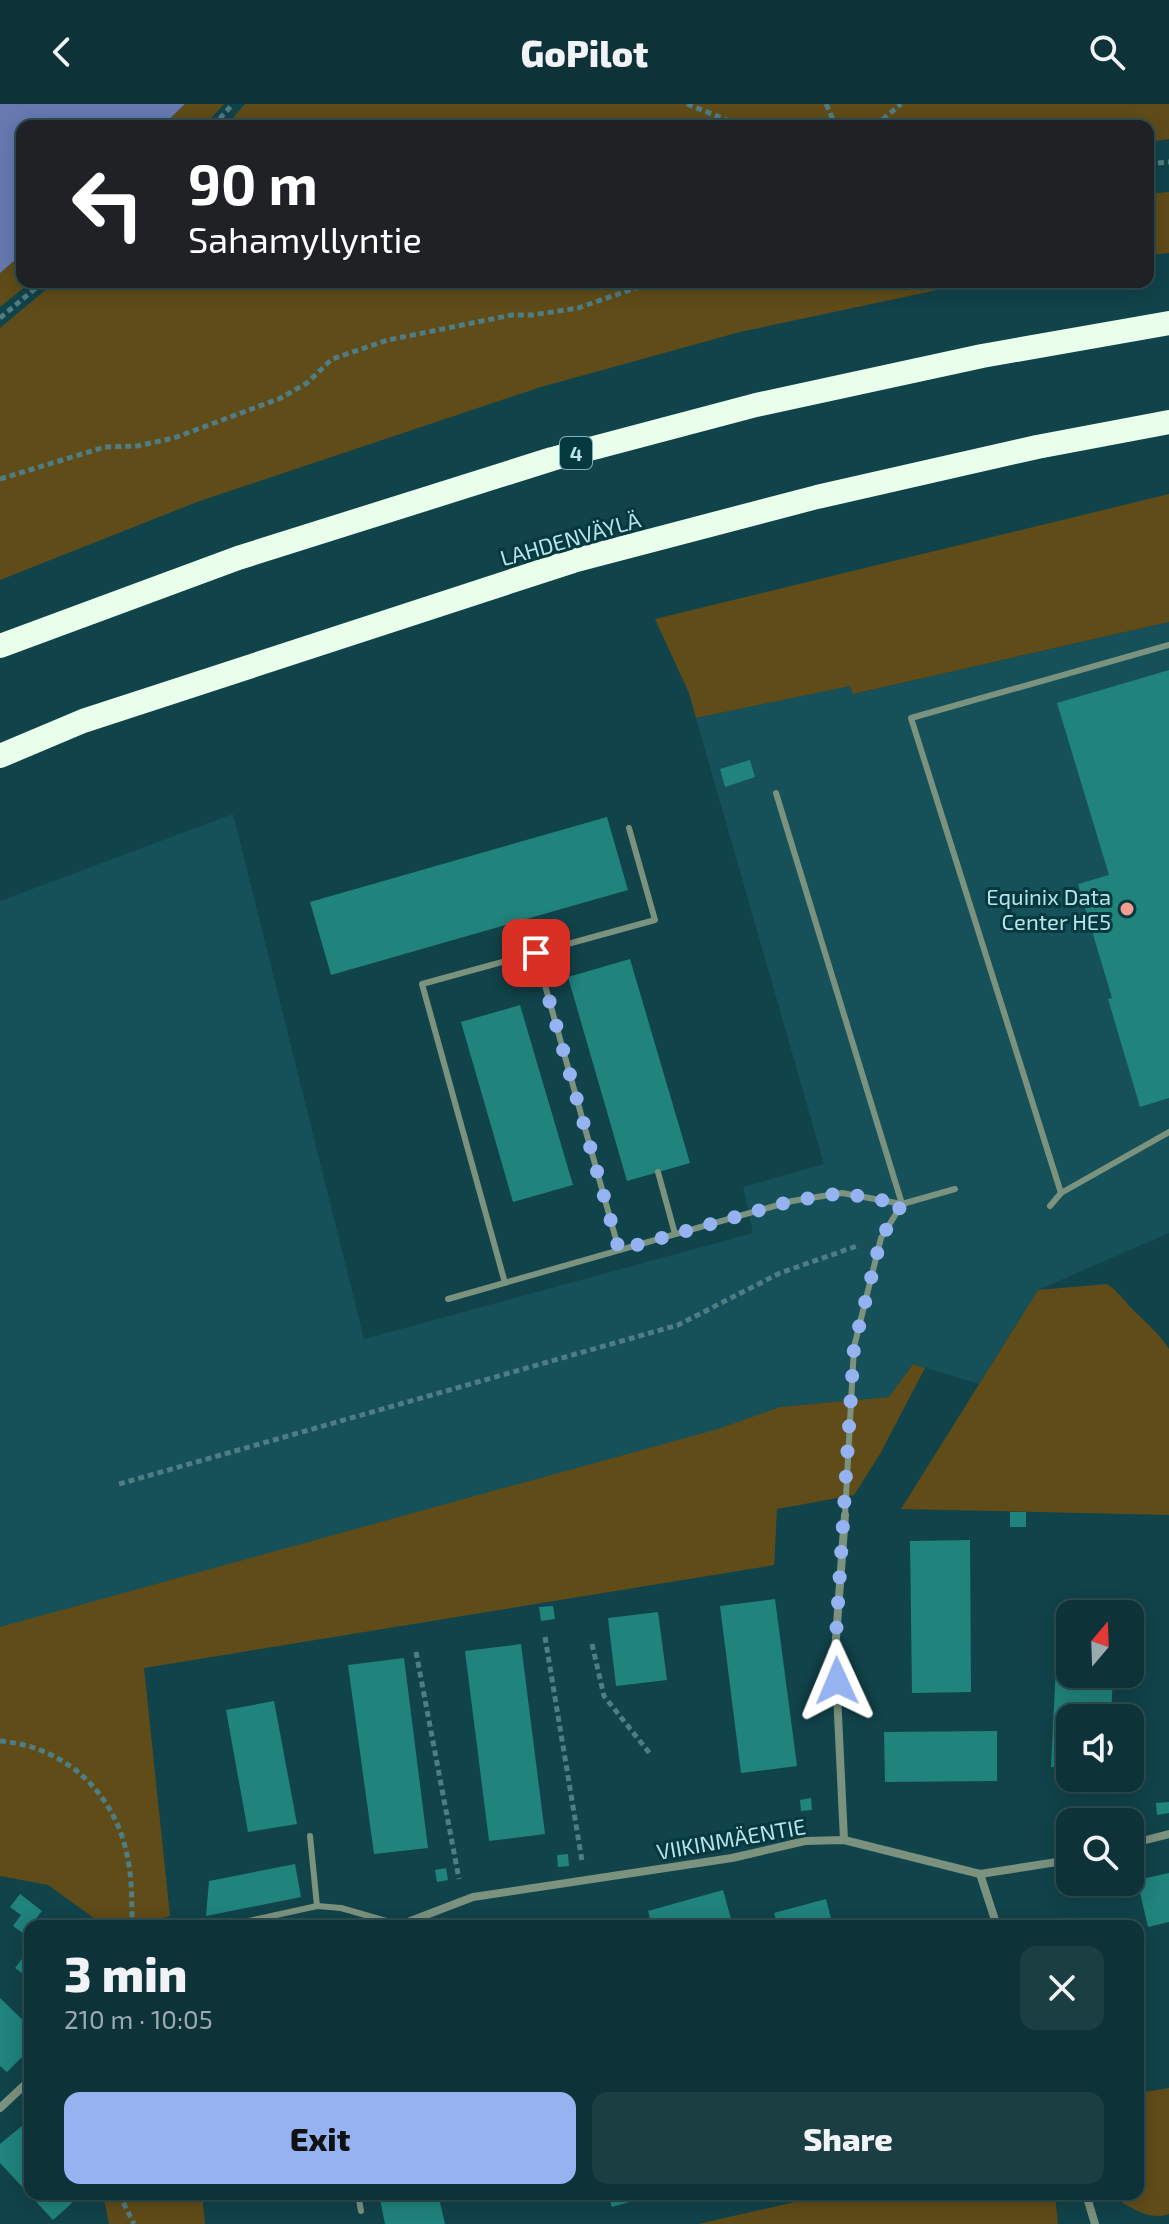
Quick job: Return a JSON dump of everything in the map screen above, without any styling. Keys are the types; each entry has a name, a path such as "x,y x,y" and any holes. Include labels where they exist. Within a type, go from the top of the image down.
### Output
{"highway":[{"name":"4","path":"0,646 238,558 552,459 771,402 982,356 1169,323"},
{"name":"LAHDENVÄYLÄ","path":"0,756 83,721 573,561 817,497 1037,447 1169,422"}],"street":[{"path":"844,1840 835,1652 845,1515"},
{"path":"1144,1840 1169,1834"},
{"name":"VIIKINMÄENTIE","path":"414,1920 473,1897 732,1858 805,1841 844,1840 980,1874 1056,1862"},
{"path":"980,1874 995,1920"},
{"path":"0,2108 24,2086"},
{"path":"1088,2200 1095,2224"}],"lane":[{"path":"1061,1193 911,718 1169,645"},
{"path":"776,793 902,1204 881,1238 854,1347 845,1515"},
{"path":"505,1283 422,984 655,920 629,828"},
{"path":"536,953 619,1250"},
{"path":"1050,1206 1061,1193 1169,1132"},
{"path":"658,1172 675,1234"},
{"path":"448,1299 792,1201 842,1193 902,1204 955,1189"},
{"path":"310,1836 317,1906"},
{"path":"253,1920 317,1906 341,1908 380,1920"},
{"path":"359,2200 361,2211"}],"path":[{"path":"218,120 233,104"},
{"path":"687,104 727,120"},
{"path":"882,120 901,104"},
{"path":"0,318 36,288"},
{"path":"0,479 105,447 137,446 174,438 281,398 307,383 332,359 388,340 512,315 578,308 636,288"},
{"path":"119,1484 678,1325 780,1273 881,1238"},
{"path":"545,1637 585,1880"},
{"path":"592,1644 604,1696 651,1755"},
{"path":"416,1652 458,1867 461,1901"},
{"path":"0,1741 30,1746 58,1757 103,1795 125,1845 131,1875 132,1920"},
{"path":"122,2200 134,2224"}],"shaded area":[{"path":"185,104 224,104 209,120 168,120"},
{"path":"245,104 1169,104 1169,139 1154,141 1154,120 231,120"},
{"path":"1169,192 1169,253 1154,254 1154,193"},
{"path":"16,259 16,288 24,288 0,307 0,273"},
{"path":"48,288 947,288 740,332 541,387 197,502 0,580 0,328"},
{"path":"1169,494 1169,622 853,694 850,686 696,718 689,693 655,619"},
{"path":"1169,622 1169,1233 1038,1290 979,1384 913,1364 889,1397 780,1407 774,1565 0,1691 0,901 233,814 364,1339 753,1233 743,1187 824,1164 696,718 851,685 854,694"},
{"path":"1107,1284 1169,1349 1169,1515 901,1509 1038,1290"},
{"path":"913,1364 925,1368 880,1454 854,1495 777,1509 774,1565 144,1668 170,1916 156,1920 97,1920 48,1885 0,1876 0,1627 718,1429 780,1407 889,1397"},
{"path":"1169,2088 1169,2214 1161,2216 1145,2214 1118,2200 1144,2200 1144,2092"},
{"path":"104,2200 203,2200 205,2224 109,2224"},
{"path":"804,2200 1056,2200 1058,2224 698,2224"}],"water":[{"path":"0,104 185,104 168,120 16,120 16,259 0,273"}],"building":[{"name":"Equinix Data Center HE5","path":"1169,670 1169,1098 1140,1107 1078,884 1109,875 1057,703"},
{"path":"750,760 755,777 725,787 720,769"},
{"path":"607,817 628,890 331,975 310,902"},
{"path":"630,959 690,1163 627,1181 568,977"},
{"path":"520,1005 573,1185 513,1202 461,1022"},
{"path":"1010,1512 1026,1512 1026,1527 1010,1527"},
{"path":"970,1540 971,1692 912,1693 910,1541"},
{"path":"775,1599 797,1766 741,1773 720,1606"},
{"path":"553,1606 555,1619 541,1621 539,1607"},
{"path":"658,1612 667,1680 616,1686 608,1618"},
{"path":"521,1644 545,1834 489,1841 465,1651"},
{"path":"404,1658 428,1848 374,1854 348,1665"},
{"path":"1056,1665 1056,1688 1112,1688 1112,1704 1056,1704 1056,1767 1051,1767"},
{"path":"274,1701 297,1824 248,1832 226,1710"},
{"path":"997,1731 997,1781 885,1782 884,1732"},
{"path":"811,1798 812,1810 801,1811 800,1800"},
{"path":"1169,1802 1169,1813 1157,1815 1156,1803"},
{"path":"568,1854 569,1866 558,1867 557,1855"},
{"path":"295,1864 301,1897 206,1916 209,1881"},
{"path":"446,1868 448,1880 437,1882 435,1870"},
{"path":"1169,1873 1169,1922 1148,1927 1141,1896 1144,1896 1144,1878"},
{"path":"723,1890 731,1920 650,1920 648,1911"},
{"path":"20,1894 42,1911 35,1920 24,1920 24,1934 13,1926 21,1915 10,1907"},
{"path":"826,1899 831,1920 776,1920 774,1913"},
{"path":"24,1956 24,1975 15,1968"},
{"path":"0,1998 24,2021 24,2055 7,2072 0,2066"},
{"path":"24,2124 24,2189 0,2163 0,2144"},
{"path":"34,2200 69,2200 72,2203 53,2220"},
{"path":"380,2200 439,2200 445,2224 385,2224"},
{"path":"610,2200 636,2200 612,2207"}],"place":[{"name":"Equinix Data Center HE5","path":"1127,909"}],"route":[{"path":"536,953 619,1250 792,1201 842,1193 902,1204 881,1238 854,1347 835,1652 837,1681"}]}
